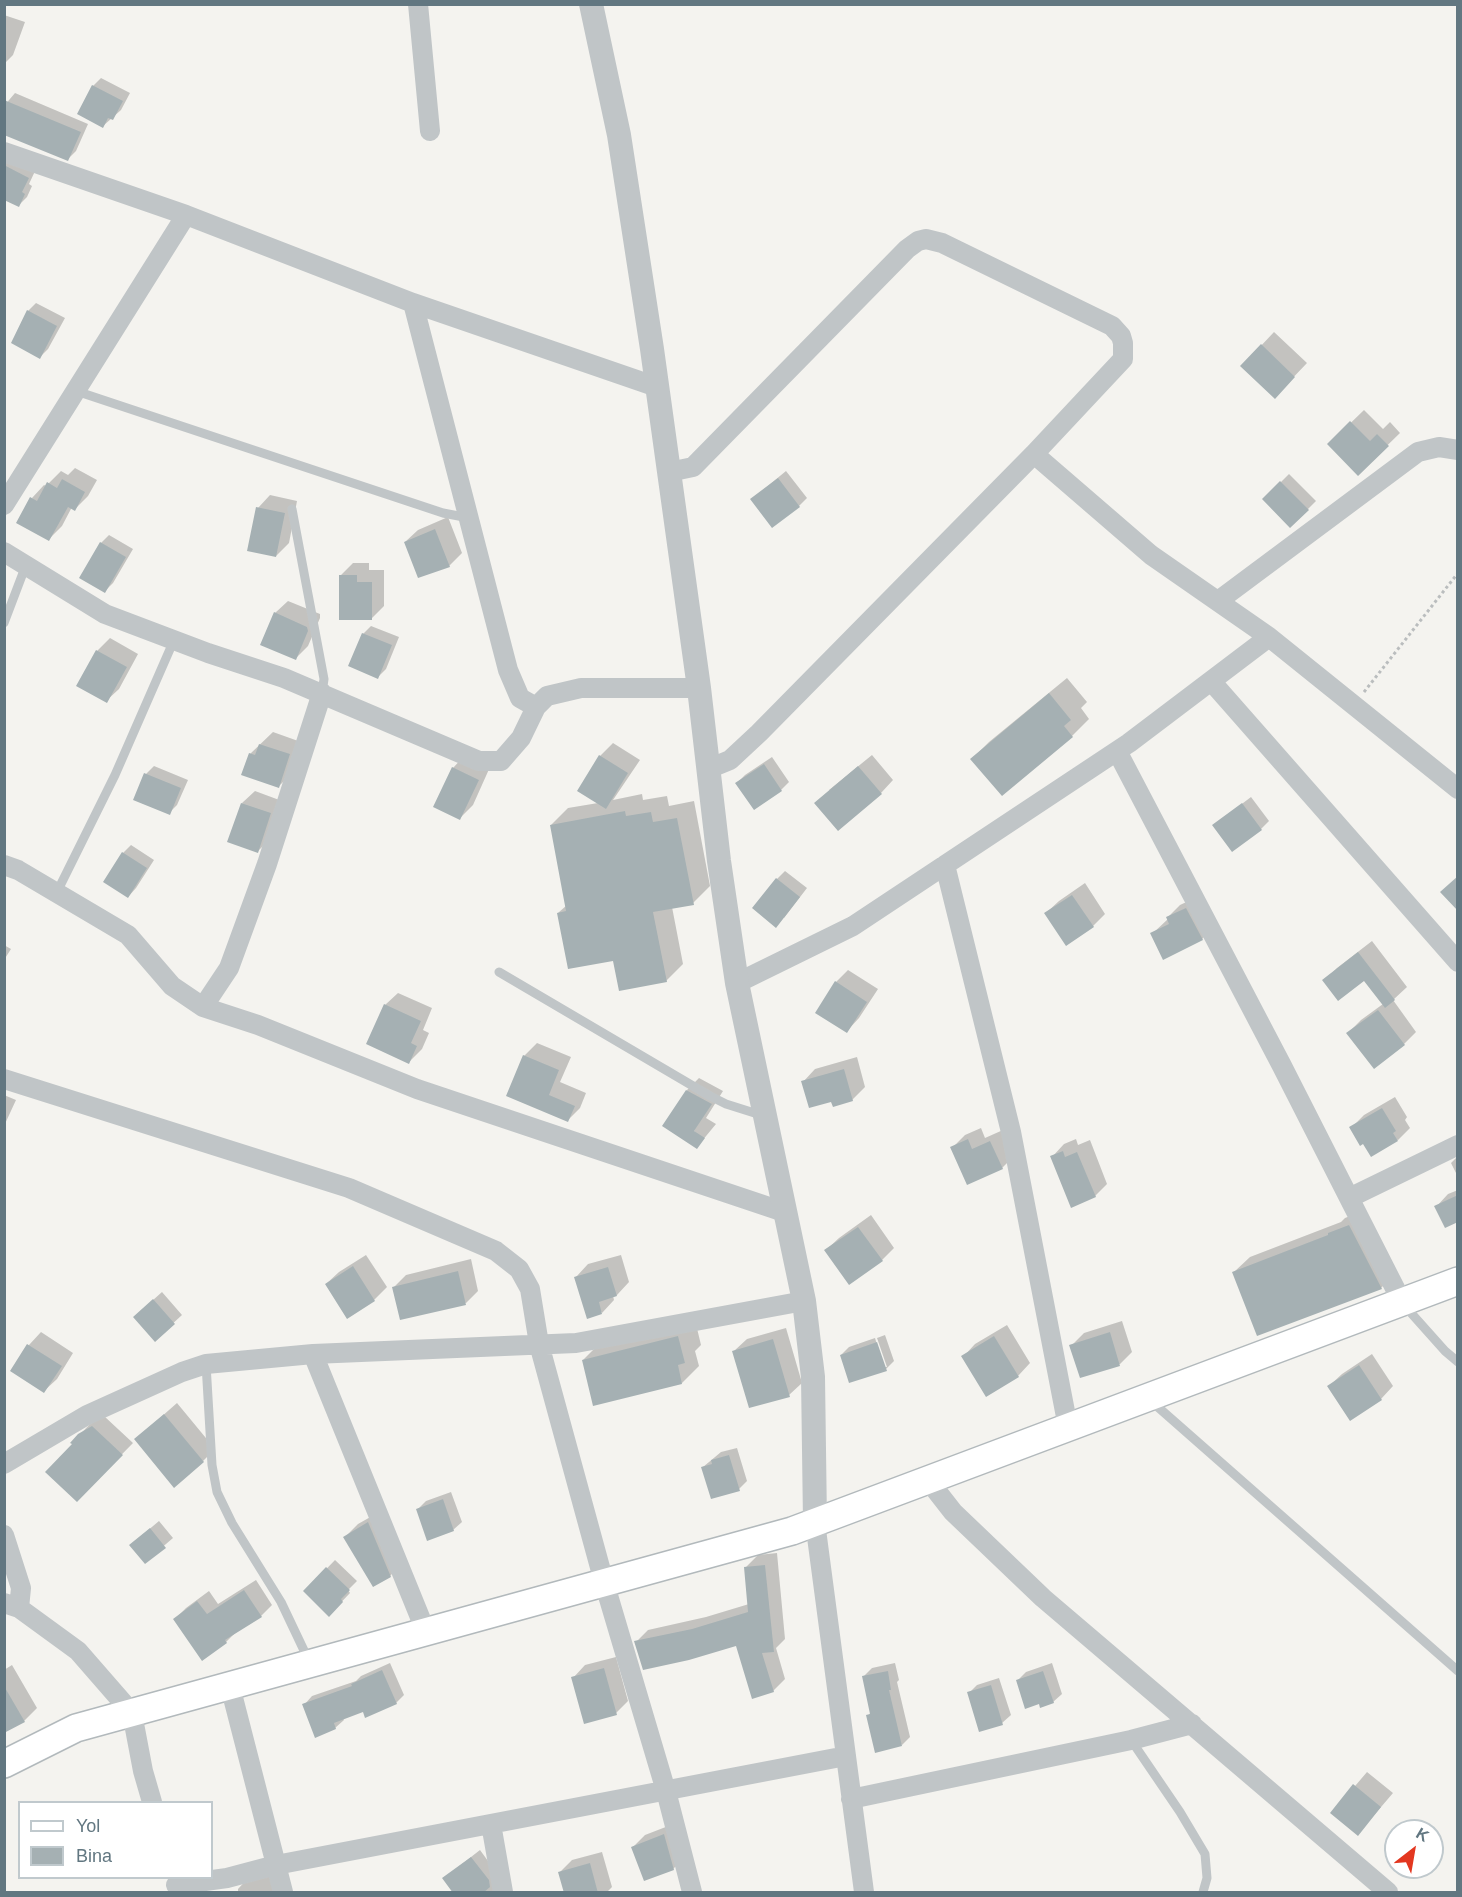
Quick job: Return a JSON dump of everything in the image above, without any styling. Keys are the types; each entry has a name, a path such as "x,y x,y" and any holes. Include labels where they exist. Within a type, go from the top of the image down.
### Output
{"main road":[{"path":"4,1764 76,1728 792,1531 1458,1281"}],"street":[{"path":"418,4 430,131"},
{"path":"591,4 619,135 657,387 737,983 804,1301 813,1377 815,1522 864,1893"},
{"path":"4,152 186,215 412,303 657,387"},
{"path":"4,505 186,215"},
{"path":"669,472 693,467 907,249 918,241 926,239 942,243 1112,326 1121,336 1123,359 1034,454 759,733 730,760 708,769"},
{"path":"412,303 508,670 520,698 536,707"},
{"path":"1218,601 1418,452 1439,447 1458,450"},
{"path":"1034,454 1151,555 1269,637 1458,789"},
{"path":"4,552 105,614 322,693 479,761 501,761 521,738 536,707 547,696 581,688 699,688"},
{"path":"737,983 853,926 1116,751 1269,637"},
{"path":"1211,681 1458,962"},
{"path":"203,1006 229,968 267,864 322,693"},
{"path":"1116,751 1402,1302"},
{"path":"4,865 18,870 129,935 172,986 203,1006 258,1025 417,1089 787,1213"},
{"path":"945,865 1011,1132 1068,1427"},
{"path":"4,1079 349,1188 496,1251 519,1269 530,1288 539,1344 604,1582 666,1791 692,1893"},
{"path":"1349,1198 1458,1145"},
{"path":"4,1464 87,1415 182,1371 206,1364 313,1354 406,1352 576,1343 804,1301"},
{"path":"313,1354 426,1632"},
{"path":"928,1480 953,1512 1043,1598 1388,1893"},
{"path":"4,1535 21,1588 12,1605 78,1651 132,1713 151,1801"},
{"path":"230,1686 283,1893"},
{"path":"851,1799 1131,1740 1192,1724"},
{"path":"176,1885 227,1878 276,1865 846,1756"},
{"path":"491,1824 503,1893"}],"lane":[{"path":"76,391 443,513 468,518"},
{"path":"292,509 324,680 322,693"},
{"path":"4,623 26,565"},
{"path":"57,892 115,775 174,640"},
{"path":"499,972 711,1096 766,1117"},
{"path":"1402,1302 1445,1351 1458,1362"},
{"path":"206,1364 212,1465 217,1492 232,1523 281,1602 310,1664"},
{"path":"1147,1398 1458,1671"},
{"path":"1131,1740 1180,1812 1205,1854 1208,1878 1203,1893"}],"path":[{"path":"1354,706 1458,573"}],"building":[{"path":"92,85 123,101 113,120 108,118 103,128 77,114"},
{"path":"4,100 81,132 68,161 4,135"},
{"path":"4,165 29,178 22,192 25,194 19,207 4,200"},
{"path":"27,310 57,326 40,359 11,343"},
{"path":"1261,344 1295,377 1275,399 1240,366"},
{"path":"1350,421 1370,441 1377,434 1389,446 1358,476 1327,444"},
{"path":"778,478 800,507 772,528 750,499"},
{"path":"62,479 85,492 75,511 68,507 49,541 16,523 30,497 37,501 47,482 57,488"},
{"path":"1280,481 1309,510 1290,528 1262,499"},
{"path":"256,507 285,513 276,557 247,551"},
{"path":"435,529 450,567 418,578 404,542"},
{"path":"100,542 126,557 105,593 79,578"},
{"path":"339,575 357,575 357,582 372,582 372,620 339,620"},
{"path":"274,612 307,627 308,631 296,660 260,645"},
{"path":"362,633 392,645 378,679 348,666"},
{"path":"96,650 127,667 107,703 76,686"},
{"path":"1049,693 1071,720 1064,726 1073,737 1002,796 970,759"},
{"path":"259,744 290,754 279,788 241,775 249,753 255,755"},
{"path":"599,755 628,773 606,809 577,791"},
{"path":"764,764 782,791 754,810 735,783"},
{"path":"858,766 882,794 838,831 814,803"},
{"path":"452,767 479,780 460,820 433,807"},
{"path":"144,773 181,788 170,815 133,800"},
{"path":"241,803 271,813 258,853 227,842"},
{"path":"1242,803 1262,830 1232,852 1212,825"},
{"path":"625,811 626,816 651,812 653,822 677,818 694,905 653,912 667,982 619,991 613,961 568,969 557,913 566,911 550,825"},
{"path":"122,852 147,868 128,898 103,882"},
{"path":"1458,876 1458,911 1440,892"},
{"path":"776,878 800,897 776,928 752,908"},
{"path":"1072,895 1094,927 1066,946 1044,913"},
{"path":"1186,908 1203,940 1163,960 1150,933 1169,924 1166,917"},
{"path":"1358,952 1395,1000 1385,1008 1364,981 1338,1001 1322,980"},
{"path":"835,981 867,1002 847,1033 815,1013"},
{"path":"384,1004 421,1021 411,1043 417,1046 409,1064 366,1044"},
{"path":"1378,1010 1405,1045 1374,1069 1346,1033"},
{"path":"523,1055 559,1070 549,1095 575,1106 568,1122 506,1096"},
{"path":"844,1069 853,1101 833,1107 831,1102 809,1108 801,1081"},
{"path":"686,1090 712,1104 694,1131 705,1138 697,1149 662,1126"},
{"path":"1382,1108 1396,1131 1393,1133 1398,1141 1371,1157 1363,1144 1360,1146 1349,1127"},
{"path":"968,1139 972,1149 990,1141 1003,1169 967,1185 950,1147"},
{"path":"1063,1151 1065,1157 1077,1152 1096,1197 1071,1208 1050,1156"},
{"path":"1458,1195 1458,1222 1445,1228 1434,1206"},
{"path":"1349,1225 1382,1289 1257,1336 1232,1272"},
{"path":"858,1227 883,1261 849,1285 824,1250"},
{"path":"353,1266 375,1301 347,1319 325,1284"},
{"path":"608,1267 617,1296 599,1302 602,1314 587,1319 574,1277"},
{"path":"458,1271 466,1305 400,1320 392,1287"},
{"path":"153,1299 175,1324 155,1342 133,1317"},
{"path":"1110,1332 1120,1366 1080,1378 1069,1345"},
{"path":"678,1336 685,1363 678,1365 682,1384 593,1406 582,1360"},
{"path":"994,1336 1019,1377 986,1397 961,1356"},
{"path":"773,1339 790,1397 749,1408 732,1351"},
{"path":"877,1342 887,1371 849,1383 840,1355"},
{"path":"27,1344 62,1366 44,1393 10,1371"},
{"path":"1359,1365 1382,1400 1350,1421 1327,1386"},
{"path":"164,1414 204,1462 174,1488 134,1439"},
{"path":"92,1426 123,1455 77,1502 45,1472 72,1444 70,1443 78,1434"},
{"path":"729,1455 740,1491 711,1499 701,1467 712,1464 711,1460"},
{"path":"443,1499 454,1531 427,1541 416,1509"},
{"path":"368,1522 391,1577 373,1587 343,1537"},
{"path":"150,1528 166,1548 145,1564 129,1545"},
{"path":"765,1565 774,1652 762,1653 774,1692 752,1699 736,1646 689,1660 643,1670 634,1641 692,1629 748,1612 744,1567"},
{"path":"326,1567 350,1590 341,1599 343,1602 329,1617 303,1591"},
{"path":"244,1590 262,1617 225,1640 227,1643 202,1661 173,1619 197,1601 207,1614"},
{"path":"604,1668 617,1715 584,1724 571,1677"},
{"path":"382,1670 397,1704 365,1718 363,1712 334,1723 336,1729 315,1738 302,1704 352,1686 351,1684"},
{"path":"888,1671 891,1690 889,1690 902,1746 875,1753 866,1715 870,1714 862,1676"},
{"path":"1043,1671 1054,1703 1040,1708 1039,1704 1025,1709 1016,1680"},
{"path":"991,1685 1003,1725 979,1732 967,1692"},
{"path":"4,1686 25,1722 4,1733"},
{"path":"1353,1784 1381,1807 1358,1836 1330,1813"},
{"path":"664,1834 674,1870 644,1881 631,1847"},
{"path":"471,1857 489,1880 490,1887 483,1893 453,1893 442,1878"},
{"path":"590,1863 598,1893 564,1893 558,1872"}]}
